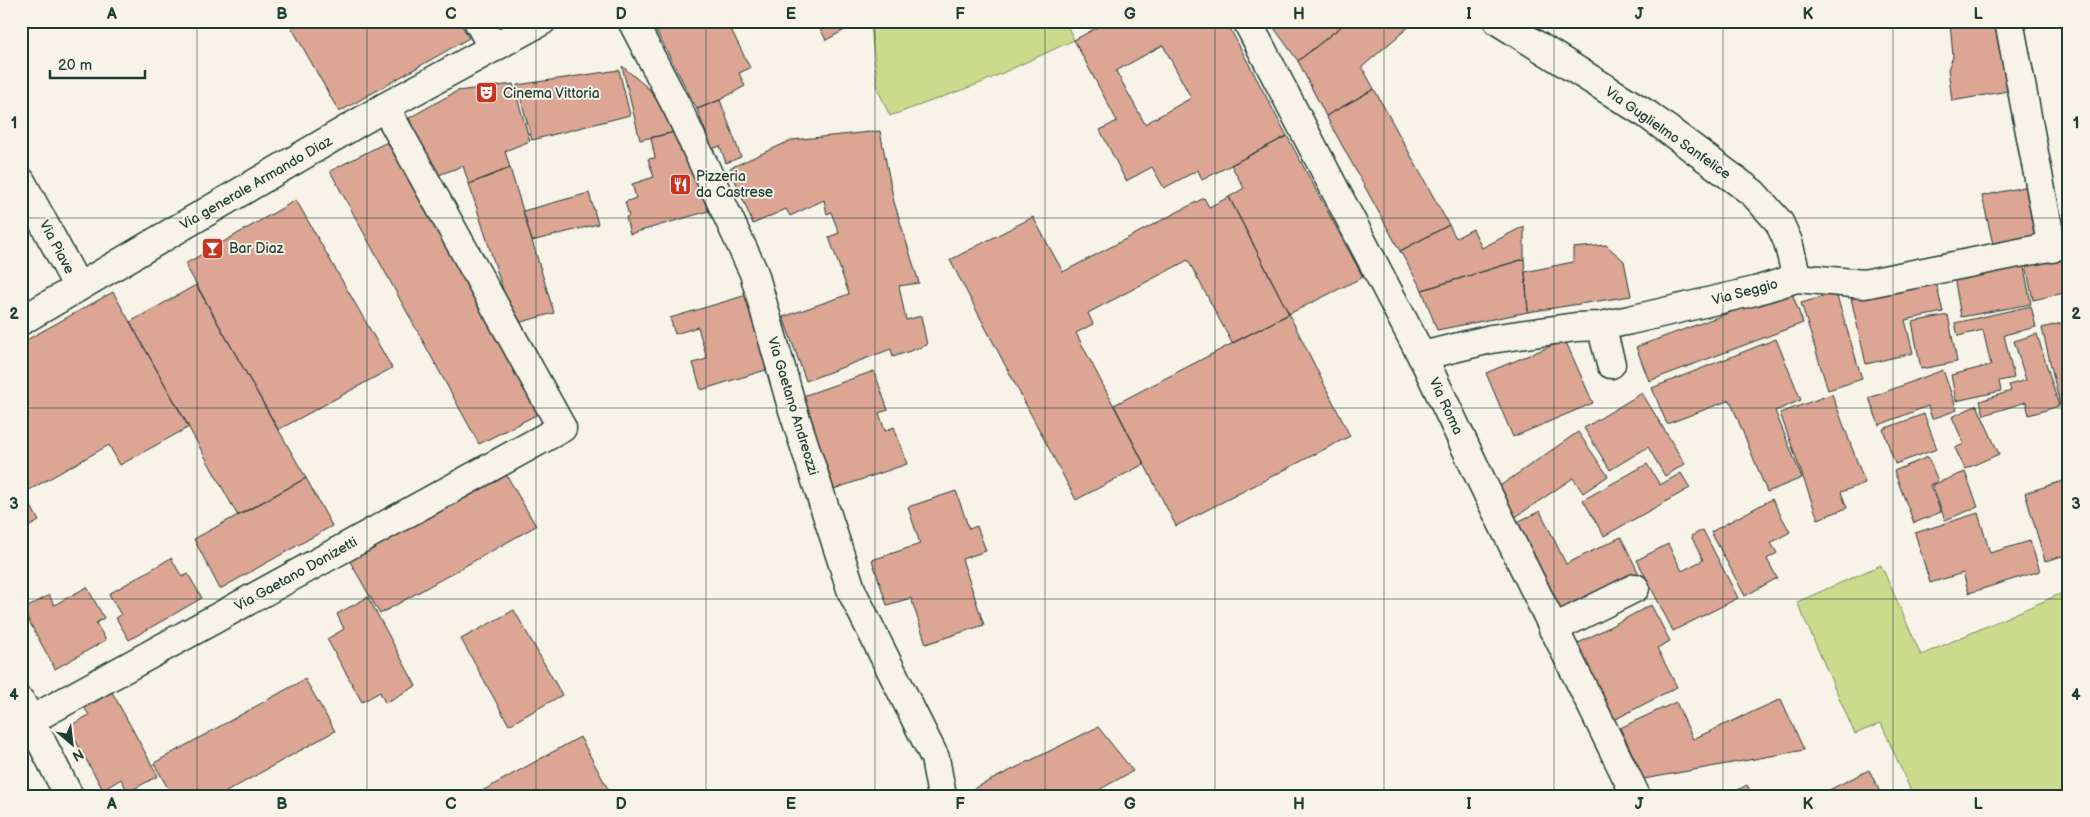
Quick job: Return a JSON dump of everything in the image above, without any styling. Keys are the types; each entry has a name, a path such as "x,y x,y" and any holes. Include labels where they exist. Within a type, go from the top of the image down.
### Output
{"street":[{"path":"478,21 493,48"},
{"name":"Via generale Armando Diaz","path":"21,321 385,107 542,21"},
{"name":"Via Gaetano Andreozzi","path":"632,21 678,110 754,273 792,407 852,592 935,758 942,796"},
{"name":"Via Roma","path":"1248,21 1422,356 1553,629 1636,796"},
{"name":"Via Guglielmo Sanfelice","path":"1498,21 1648,115 1753,193 1779,222 1788,242 1797,278"},
{"path":"2008,21 2061,246"},
{"name":"Via Gaetano Donizetti","path":"26,711 562,428 385,107"},
{"name":"Via Piave","path":"21,181 78,287"},
{"name":"Via Seggio","path":"1422,356 1490,339 1576,327 1602,326 1755,291 1797,278 1864,284 2061,246"},
{"path":"1602,326 1611,364"},
{"path":"1553,629 1635,588"},
{"path":"26,711 69,796"}],"green space":[{"path":"870,21 1065,21 1074,40 981,83 890,116 878,90"},
{"path":"1881,565 1921,655 2069,590 2069,796 1913,796 1881,723 1855,734 1797,602"}],"building":[{"path":"288,21 459,21 469,38 339,112"},
{"path":"651,21 737,21 729,25 750,68 739,73 745,86 720,100 697,109"},
{"path":"816,21 862,21 826,40"},
{"path":"1097,21 1226,21 1287,136 1202,180 1198,170 1164,188 1152,167 1126,181 1100,130 1117,121 1074,40 1100,26","holes":["1163,45 1191,98 1145,124 1116,71"]},
{"path":"1269,21 1348,21 1298,61"},
{"path":"1348,21 1407,21 1411,25 1362,67 1374,89 1326,116 1298,61"},
{"path":"1950,21 2002,21 2013,90 1952,101 1948,69 1953,57"},
{"path":"622,66 649,89 679,131 640,140"},
{"path":"619,70 630,115 532,140 517,85"},
{"path":"513,84 530,141 505,151 510,168 469,184 463,166 433,177 409,118 457,91"},
{"path":"1374,89 1449,225 1400,251 1326,116"},
{"path":"720,100 741,157 726,163 720,146 712,149 697,109"},
{"path":"679,131 700,191 712,210 630,234 626,217 629,216 625,202 636,198 632,184 654,177 648,159 655,158 651,138"},
{"path":"880,131 894,202 919,283 899,286 906,320 921,316 927,345 893,357 891,349 806,381 783,317 849,294 829,237 839,233 831,212 827,214 824,200 790,216 786,209 753,224 730,168 792,140"},
{"path":"1287,136 1363,277 1289,314 1229,197 1244,188 1231,165"},
{"path":"395,138 546,410 479,444 330,171"},
{"path":"510,168 554,313 514,324 469,184"},
{"path":"2033,185 2045,237 1994,249 1982,196"},
{"path":"589,193 598,224 532,241 523,211"},
{"path":"1229,197 1289,314 1232,343 1188,260 1088,313 1093,324 1076,333 1144,464 1076,500 950,260 1033,217 1063,272 1204,198 1209,207"},
{"path":"296,200 392,368 278,430 185,264"},
{"path":"1449,225 1456,238 1473,229 1482,248 1524,226 1524,259 1422,290 1400,251"},
{"path":"1606,245 1624,261 1631,296 1528,312 1525,272 1573,262 1573,248"},
{"path":"2069,251 2069,315 2064,293 2033,300 2025,261"},
{"path":"1524,259 1528,312 1437,330 1422,290"},
{"path":"2023,262 2031,304 1961,317 1954,276"},
{"path":"1935,279 1943,312 1905,320 1913,353 1866,364 1851,298"},
{"path":"196,285 306,478 238,516 130,322"},
{"path":"1791,290 1803,323 1649,381 1636,347"},
{"path":"113,292 189,427 120,465 109,445 24,493 39,521 21,531 21,343"},
{"path":"1836,293 1862,379 1828,390 1801,303"},
{"path":"750,294 772,368 701,390 693,363 707,359 698,327 675,334 670,318"},
{"path":"2031,306 2036,327 2004,335 2014,378 1999,381 2001,391 1956,401 1951,375 1991,365 1983,330 1958,336 1955,323"},
{"path":"1289,314 1350,436 1176,526 1114,405"},
{"path":"1948,315 1957,362 1921,369 1912,322"},
{"path":"2069,321 2069,405 2061,409 2042,328"},
{"path":"2037,334 2059,406 2029,415 2026,402 1984,415 1980,401 2011,391 2009,385 2026,380 2014,341"},
{"path":"1776,339 1801,400 1775,411 1802,478 1767,492 1730,400 1667,424 1652,388"},
{"path":"1565,340 1593,403 1513,437 1486,373"},
{"path":"1943,370 1957,410 1932,419 1928,406 1879,425 1869,398"},
{"path":"874,371 888,410 879,413 885,431 894,427 907,464 834,489 803,396"},
{"path":"1642,393 1685,464 1665,476 1648,447 1610,470 1584,428"},
{"path":"1832,394 1865,483 1841,492 1847,508 1818,519 1780,413"},
{"path":"1977,405 1999,454 1965,469 1955,448 1964,444 1952,417"},
{"path":"2069,411 2069,442 2061,414"},
{"path":"1924,414 1937,449 1895,464 1883,429"},
{"path":"1578,432 1608,476 1583,493 1573,478 1514,518 1494,490"},
{"path":"1928,457 1938,481 1930,485 1941,512 1914,523 1894,471"},
{"path":"1647,464 1660,485 1681,473 1690,488 1604,536 1583,500"},
{"path":"503,469 536,526 380,614 348,558"},
{"path":"1965,472 1978,507 1945,520 1932,485"},
{"path":"306,478 332,526 220,589 194,539"},
{"path":"2069,479 2069,554 2045,561 2025,493"},
{"path":"956,491 969,529 977,526 986,551 962,559 984,625 926,644 911,598 887,605 872,560 920,544 908,507"},
{"path":"1772,499 1790,532 1771,543 1777,553 1767,559 1777,578 1745,596 1711,532"},
{"path":"1540,511 1566,564 1621,537 1640,576 1558,616 1513,524"},
{"path":"1978,513 1990,553 2030,541 2040,571 1969,593 1963,573 1930,583 1915,533"},
{"path":"1703,530 1738,598 1673,631 1637,560 1668,544 1682,571 1703,560 1691,536"},
{"path":"171,558 182,577 188,574 202,598 129,640 116,618 121,615 109,594"},
{"path":"87,587 104,618 96,623 106,640 55,669 23,610 49,595 54,605"},
{"path":"368,597 416,686 385,703 380,692 362,702 327,639 344,629 337,614"},
{"path":"1651,605 1670,641 1657,648 1677,687 1610,722 1571,647"},
{"path":"514,610 562,695 509,725 461,639"},
{"path":"305,679 335,731 219,796 172,796 154,763"},
{"path":"112,692 158,776 128,792 121,779 103,790 68,727 89,715 84,707"},
{"path":"1781,699 1804,750 1644,779 1620,728 1676,702 1693,739"},
{"path":"1098,727 1133,771 1088,796 977,796 973,789"},
{"path":"580,737 609,791 601,796 473,796"},
{"path":"1869,770 1882,796 1817,796"},
{"path":"1747,785 1753,796 1727,796"}],"place":[{"name":"Cinema Vittoria","path":"487,93"},
{"name":"Pizzeria da Castrese","path":"680,184"},
{"name":"Bar Diaz","path":"213,248"}]}
